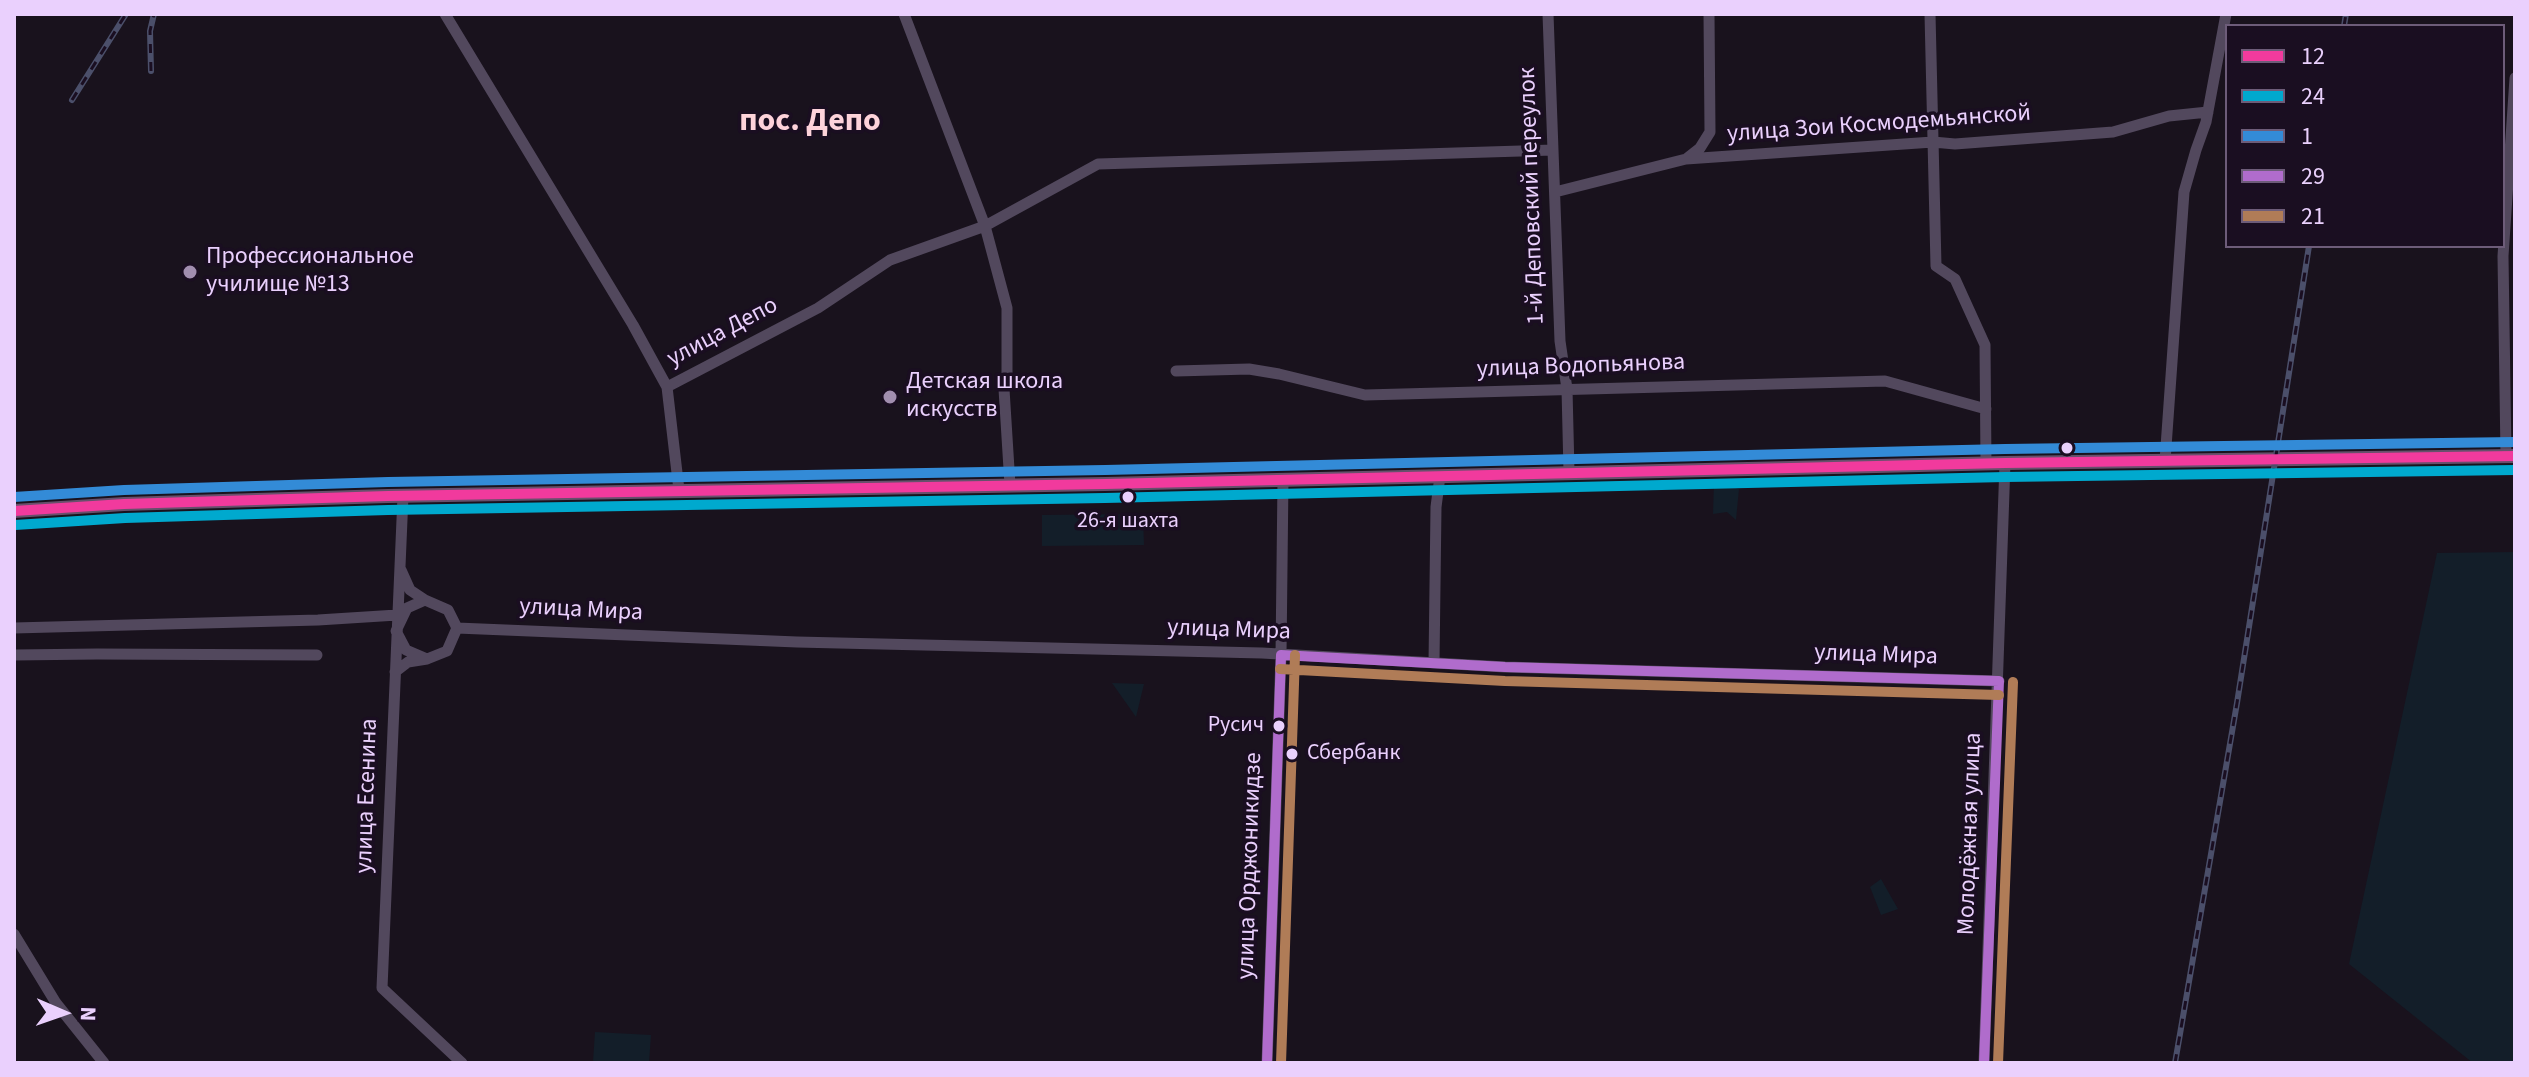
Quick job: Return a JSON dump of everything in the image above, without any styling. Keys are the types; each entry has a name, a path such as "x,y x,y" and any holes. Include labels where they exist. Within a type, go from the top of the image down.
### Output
{"main road":[{"path":"14,511 124,504 403,496 2005,463 2510,456"}],"street":[{"name":"улица Депо","path":"445,14 633,325 667,387 818,308 890,260 985,226"},
{"path":"904,14 985,226 1007,308 1007,376 1004,389 1010,485"},
{"name":"1-й Деповский переулок","path":"1548,14 1560,341 1567,389 1569,472"},
{"path":"1686,159 1700,148 1710,132 1709,14"},
{"path":"1930,14 1936,266 1955,279 1985,345 1986,464"},
{"path":"2165,461 2184,192 2208,112 2226,14"},
{"path":"2505,226 2515,78"},
{"name":"улица Зои Космодемьянской","path":"1555,192 1686,159 2113,132 2169,116 2208,112"},
{"path":"985,226 1098,164 1553,150"},
{"path":"2504,248 2510,456"},
{"name":"улица Водопьянова","path":"1176,371 1249,369 1365,395 1885,381 1986,409"},
{"path":"667,387 679,490"},
{"name":"Молодёжная улица","path":"1984,1063 2005,463"},
{"path":"1434,663 1436,507 1440,476"},
{"name":"улица Орджоникидзе","path":"1267,1063 1281,655 1283,479"},
{"name":"улица Есенина","path":"403,496 382,988 462,1063"},
{"path":"395,672 408,662 447,651 457,628 448,610 410,590 400,567"},
{"path":"425,600 407,608 396,631 406,650 427,659"},
{"path":"14,628 397,615"},
{"name":"улица Мира","path":"457,628 1999,681"},
{"path":"14,655 317,655"},
{"path":"14,934 56,1003 104,1063"}],"shaded area":[{"path":"1714,481 1739,489 1736,520 1727,512 1713,514"},
{"path":"1143,514 1144,545 1042,546 1042,515"},
{"path":"2515,552 2515,1063 2473,1063 2349,964 2437,553"},
{"path":"1112,683 1144,684 1136,717"},
{"path":"1881,879 1898,909 1881,915 1870,887"},
{"path":"595,1032 651,1035 649,1063 593,1062"}],"railway":[{"path":"72,100 126,14"},
{"path":"151,71 150,31 154,14"},
{"path":"2344,24 2346,14"},
{"path":"2175,1063 2237,703 2309,248"}],"transit line":[{"name":"1","path":"14,497 124,490 388,482 1105,470 2005,449 2515,442"},
{"name":"12","path":"14,511 124,504 388,496 1105,484 2005,463 2515,456"},
{"name":"24","path":"15,525 125,518 388,510 1105,498 2005,477 2515,470"},
{"name":"29","path":"1281,655 1505,667 1999,681"},
{"name":"29","path":"1267,1063 1281,655"},
{"name":"21","path":"1281,1063 1295,655"},
{"name":"21","path":"1280,669 1505,681 1999,695"},
{"name":"29","path":"1984,1063 1999,681"},
{"name":"21","path":"1998,1063 2013,682"}],"place":[{"name":"Профессиональное училище №13","path":"190,272"},
{"name":"Детская школа искусств","path":"890,397"},
{"name":"26-я шахта","path":"1128,497"},
{"name":"Русич","path":"1279,726"},
{"name":"Сбербанк","path":"1292,754"}],"district":[{"name":"пос. Депо","path":"810,123"}]}
